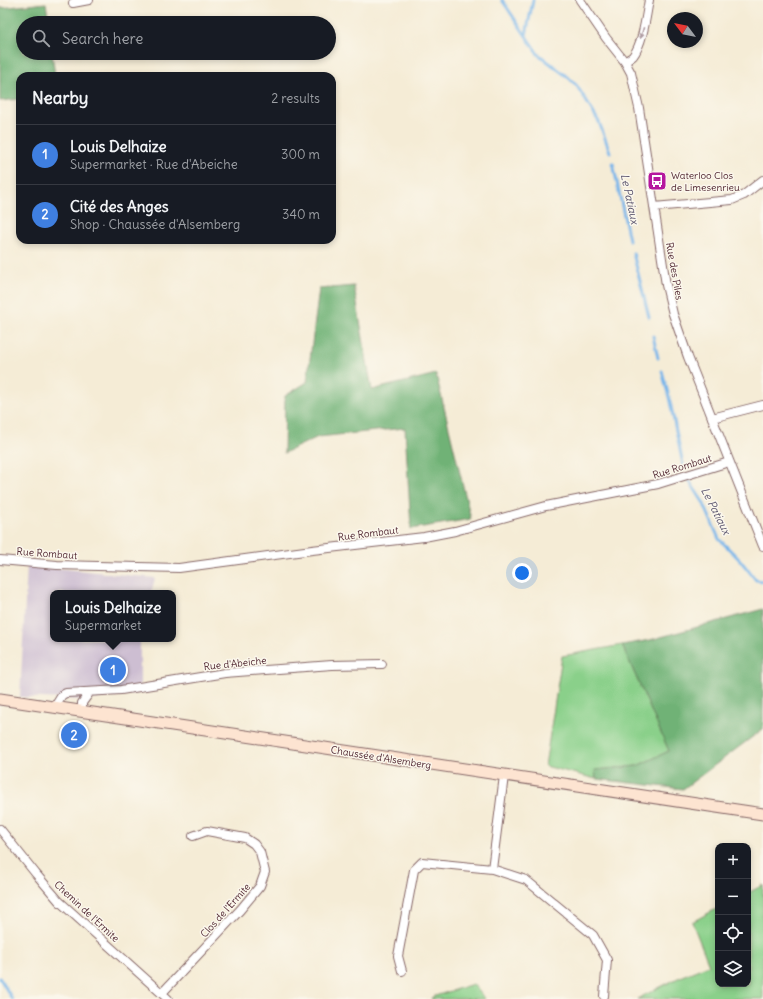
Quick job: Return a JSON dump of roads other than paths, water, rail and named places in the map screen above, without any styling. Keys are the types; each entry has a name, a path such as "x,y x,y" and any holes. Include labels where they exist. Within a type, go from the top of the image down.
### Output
{"main road":[{"name":"Chaussée d'Alsemberg","path":"0,700 763,814"}],"street":[{"path":"73,3 90,0"},
{"name":"Rue des Piles","path":"580,0 606,38 625,62 631,73 639,108 666,285 673,314 688,357 763,546"},
{"path":"625,62 633,56 637,48 649,0"},
{"path":"654,207 732,200 744,195 763,180"},
{"path":"712,418 763,405"},
{"name":"Rue Rombaut","path":"0,560 57,565 179,568 424,537 455,531 546,506 658,484 729,462"},
{"name":"Rue d'Abeiche","path":"54,708 62,695 66,693 121,690 225,673 332,665 382,664"},
{"path":"82,712 82,703 90,692"},
{"path":"492,869 504,776"},
{"name":"Chemin de l'Ermite","path":"0,829 59,901 168,999"},
{"name":"Clos de l'Ermite","path":"162,993 240,910 260,886 265,872 260,852 254,844 245,838 207,831 193,836"},
{"path":"402,971 398,956 414,870 422,862 492,869 526,880 592,935 607,960 604,996"}],"waterway":[{"name":"Le Patiaux","path":"502,0 538,54 577,86 599,122 610,152"},
{"path":"526,35 533,0"},
{"name":"Le Patiaux","path":"613,163 629,240"},
{"name":"Le Patiaux","path":"633,253 649,317"},
{"name":"Le Patiaux","path":"653,336 658,358"},
{"name":"Le Patiaux","path":"662,371 684,469"},
{"name":"Le Patiaux","path":"688,479 703,502 719,539 740,560 756,580 763,581"},
{"path":"0,978 12,999"}],"place":[{"name":"Waterloo Clos de Limesenrieu","path":"657,181"},
{"name":"Louis Delhaize","path":"113,670"},
{"name":"Cité des Anges","path":"74,735"}]}
